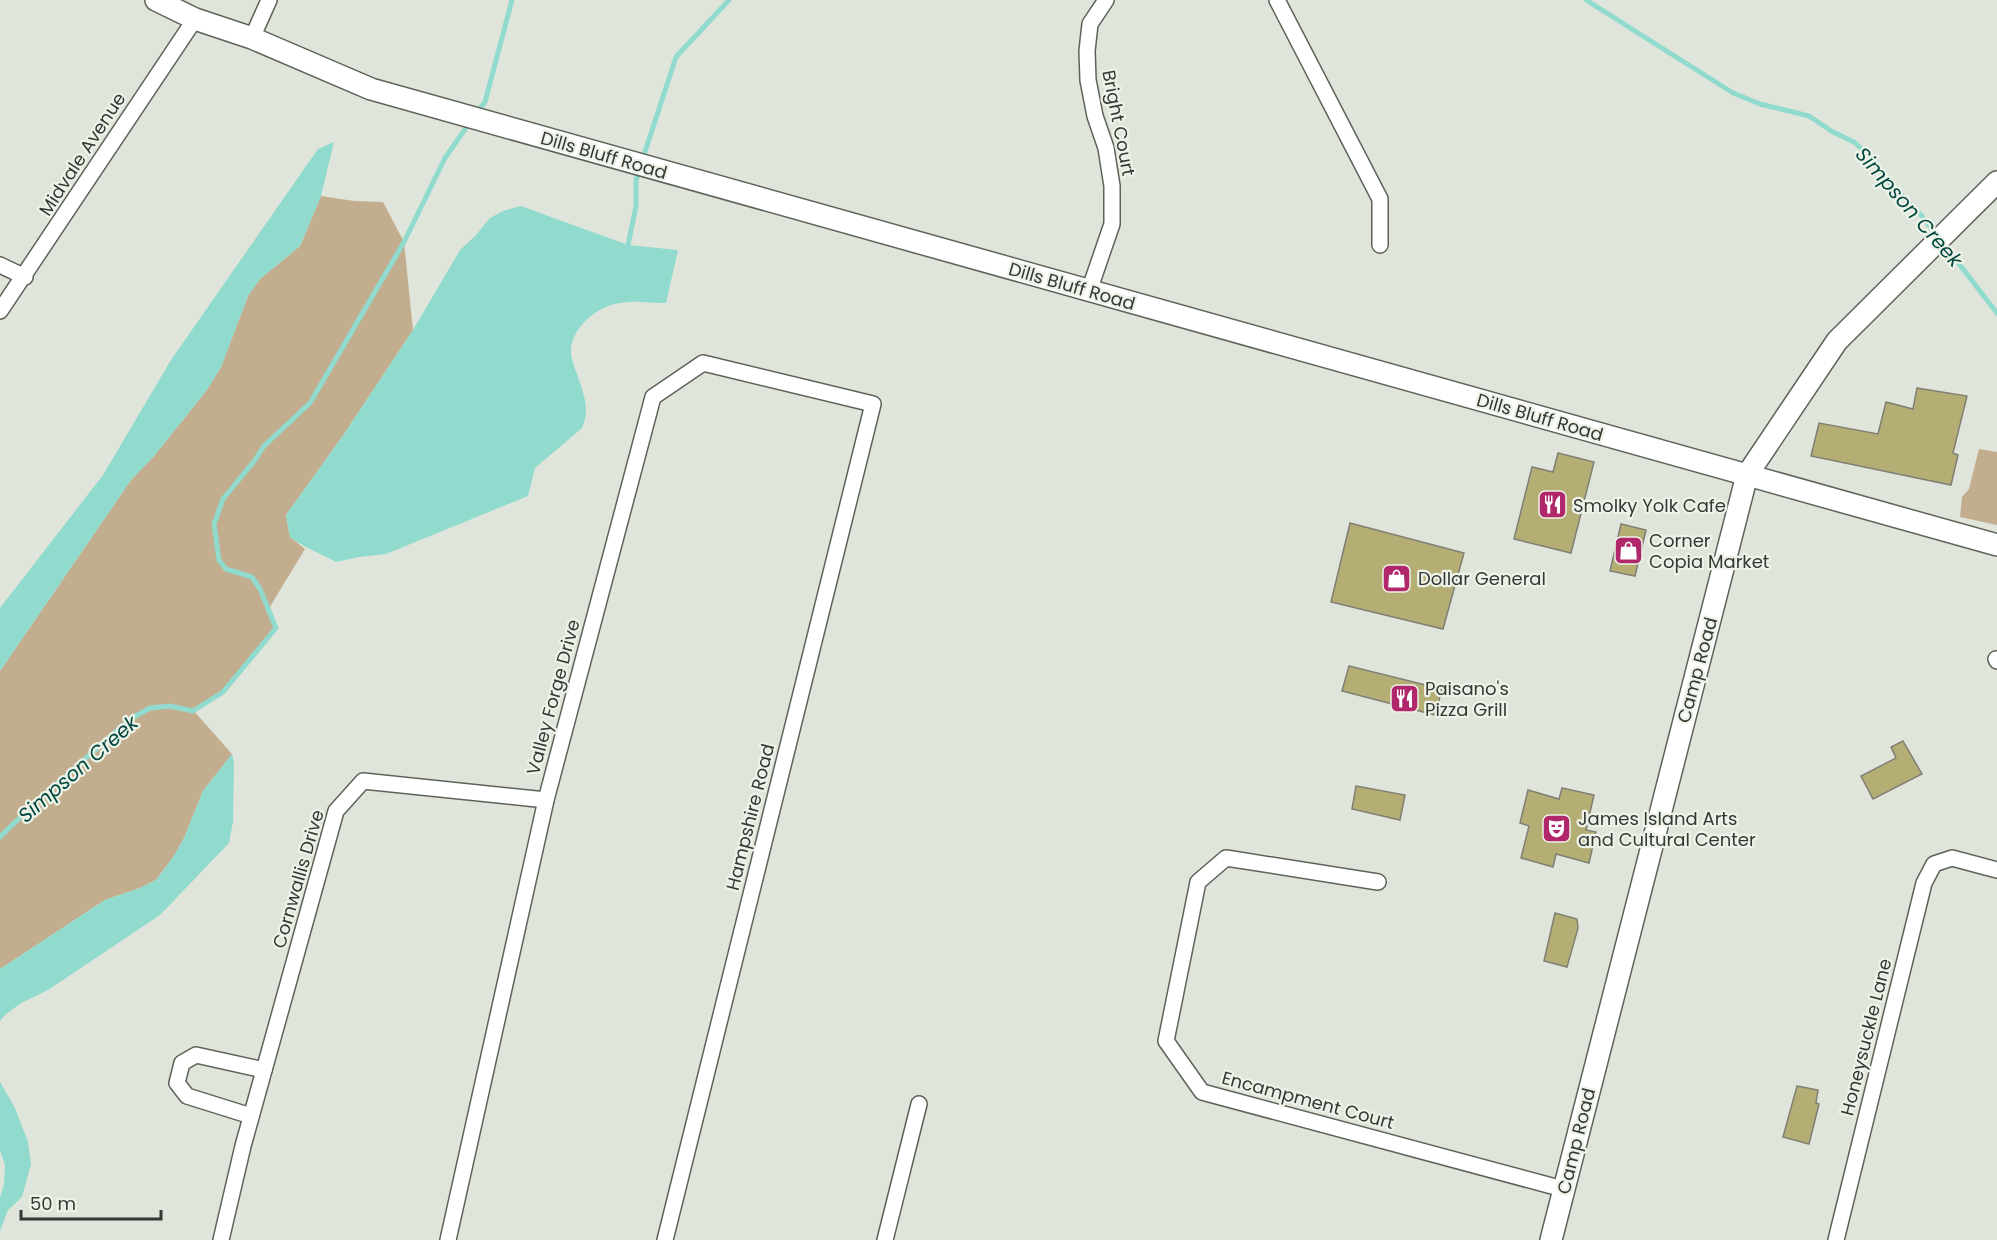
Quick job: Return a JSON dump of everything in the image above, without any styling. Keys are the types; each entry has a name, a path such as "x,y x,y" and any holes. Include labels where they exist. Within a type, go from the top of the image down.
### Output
{"street":[{"name":"Dills Bluff Road","path":"156,0 371,89 1997,545"},
{"path":"252,38 269,0"},
{"name":"Bright Court","path":"1089,291 1112,225 1112,186 1106,148 1095,116 1087,51 1090,24 1106,0"},
{"path":"1277,0 1380,199 1380,245"},
{"name":"Midvale Avenue","path":"0,311 195,18"},
{"name":"Camp Road","path":"1551,1240 1747,476 1837,341 1997,182"},
{"path":"0,265 24,277"},
{"name":"Valley Forge Drive","path":"448,1240 546,800 653,397 703,363 873,404"},
{"name":"Hampshire Road","path":"665,1240 873,404"},
{"name":"Cornwallis Drive","path":"221,1240 251,1116 336,811 363,781 546,800"},
{"name":"Encampment Court","path":"1378,882 1226,858 1198,882 1166,1041 1202,1092 1563,1189"},
{"name":"Honeysuckle Lane","path":"1836,1240 1924,883 1934,864 1952,858 1997,870"},
{"path":"251,1116 187,1096 177,1083 182,1063 196,1055 264,1070"},
{"path":"885,1240 919,1104"}],"shaded area":[{"path":"321,196 383,202 404,242 413,330 344,434 286,515 290,537 305,549 268,610 276,628 223,692 193,710 232,754 203,791 174,856 156,880 105,900 0,969 0,671 131,480 154,456 207,390 221,367 248,296 260,279 300,246"},
{"path":"1979,449 1997,452 1997,525 1960,517 1962,497 1969,489"}],"water":[{"path":"334,142 321,196 300,246 260,279 248,296 221,367 207,390 154,456 131,480 0,671 0,608 103,475 171,360 318,149"},
{"path":"521,206 628,245 678,250 666,303 631,302 612,305 596,312 577,331 571,350 586,407 582,428 535,468 528,496 386,554 336,562 295,541 290,537 286,515 344,434 413,330 460,250 490,218 503,211"},
{"path":"232,754 234,762 233,822 229,843 160,915 48,990 21,1003 0,1021 0,969 105,900 156,880 184,838 203,791"},
{"path":"0,1082 15,1108 28,1142 31,1164 22,1197 8,1210 0,1231 0,1198 4,1184 5,1165 0,1151"}],"building":[{"path":"1917,388 1967,396 1953,453 1958,455 1951,485 1811,456 1819,423 1878,434 1886,402 1913,409"},
{"name":"Smolky Yolk Cafe","path":"1558,453 1594,462 1571,553 1514,539 1532,467 1553,472"},
{"name":"Dollar General","path":"1350,523 1464,553 1443,629 1331,602"},
{"name":"Corner Copia Market","path":"1621,524 1646,530 1635,576 1610,571"},
{"name":"Paisano's Pizza Grill","path":"1349,666 1442,689 1435,715 1342,691"},
{"path":"1903,741 1922,774 1873,799 1861,776 1896,758 1891,747"},
{"path":"1356,786 1405,795 1400,820 1352,809"},
{"name":"James Island Arts and Cultural Center","path":"1562,788 1594,795 1586,830 1596,832 1589,863 1556,854 1553,867 1521,858 1529,826 1520,823 1528,790 1559,799"},
{"path":"1555,913 1577,919 1578,928 1567,967 1544,961"},
{"path":"1797,1086 1818,1090 1816,1103 1819,1104 1809,1144 1783,1137"}],"waterway":[{"path":"477,112 485,102 512,0"},
{"name":"Simpson Creek","path":"642,161 676,57 729,0"},
{"name":"Simpson Creek","path":"1586,0 1733,93 1760,104 1809,116 1833,132 1854,142 1875,161 1887,180 1921,215 1937,236"},
{"name":"Simpson Creek","path":"0,837 130,719 150,708 170,706 193,711 223,692 276,628 260,589 252,577 226,569 219,560 214,524 223,499 264,446 310,403 404,242 445,158 470,122"},
{"name":"Simpson Creek","path":"628,245 636,206 636,180 640,170"},
{"name":"Simpson Creek","path":"1943,243 1997,313"}],"place":[{"name":"Smolky Yolk Cafe","path":"1552,505"},
{"name":"Corner Copia Market","path":"1628,550"},
{"name":"Dollar General","path":"1397,578"},
{"name":"Paisano's Pizza Grill","path":"1404,698"},
{"name":"James Island Arts and Cultural Center","path":"1557,828"}]}
